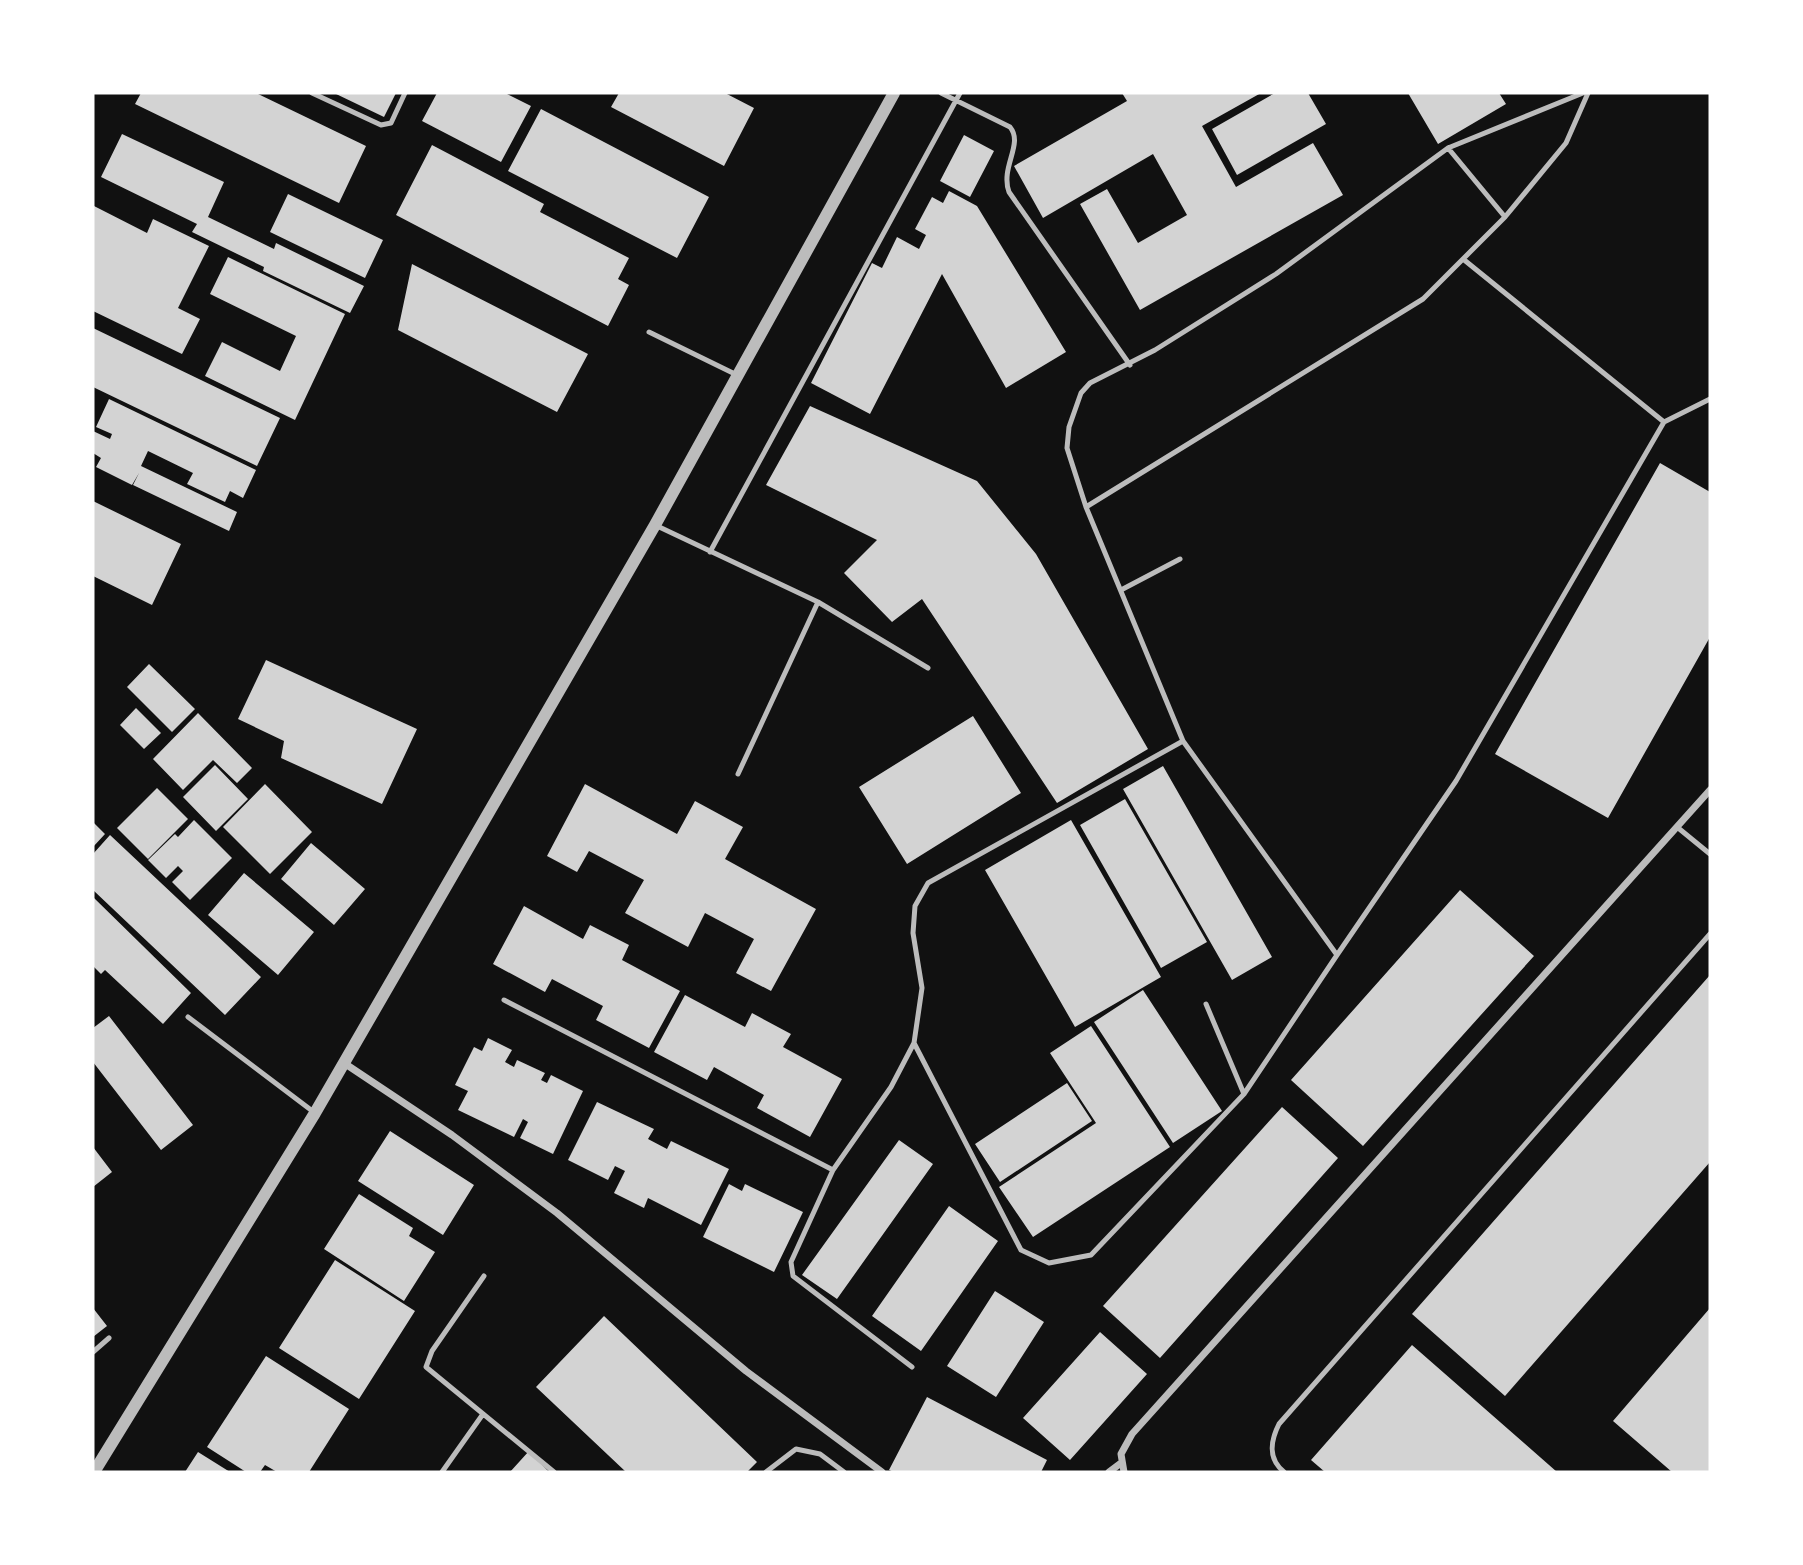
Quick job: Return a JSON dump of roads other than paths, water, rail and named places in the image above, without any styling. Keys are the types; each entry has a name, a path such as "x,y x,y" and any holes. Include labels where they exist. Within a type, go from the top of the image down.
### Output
{"street":[{"path":"94,1472 315,1114 655,525 894,93"},
{"path":"1109,1472 1121,1458 1132,1434 1710,790"},
{"path":"344,1063 452,1135 557,1213 746,1371 883,1472"},
{"path":"1121,1458 1124,1472"}],"lane":[{"path":"312,93 381,125 391,122 405,93"},
{"path":"940,93 1010,127 1015,133 1016,142 1005,175 1009,192 1130,365"},
{"path":"710,552 960,93"},
{"path":"1337,955 1183,741 1086,507 1067,448 1069,427 1081,393 1090,383 1130,365 1276,274 1448,148 1585,93"},
{"path":"1086,507 1423,299 1505,217 1566,143 1585,93"},
{"path":"1448,148 1505,217"},
{"path":"1462,259 1664,422"},
{"path":"649,332 737,375"},
{"path":"914,1043 1021,1250 1049,1263 1091,1255 1244,1094 1456,781 1664,422 1710,399"},
{"path":"655,525 818,602 928,668"},
{"path":"1121,590 1180,559"},
{"path":"738,774 818,602"},
{"path":"912,1367 793,1276 791,1262 833,1170 891,1087 914,1043 922,988 913,933 915,906 928,883 1183,741"},
{"path":"1677,827 1710,854"},
{"path":"1284,1472 1275,1465 1272,1454 1273,1436 1279,1424 1710,934"},
{"path":"504,1000 833,1170"},
{"path":"1206,1004 1244,1094"},
{"path":"188,1017 315,1114"},
{"path":"484,1276 432,1351 426,1367 554,1472"},
{"path":"93,1352 109,1338"},
{"path":"442,1472 483,1414"},
{"path":"766,1472 796,1449 820,1454 844,1472"}]}
